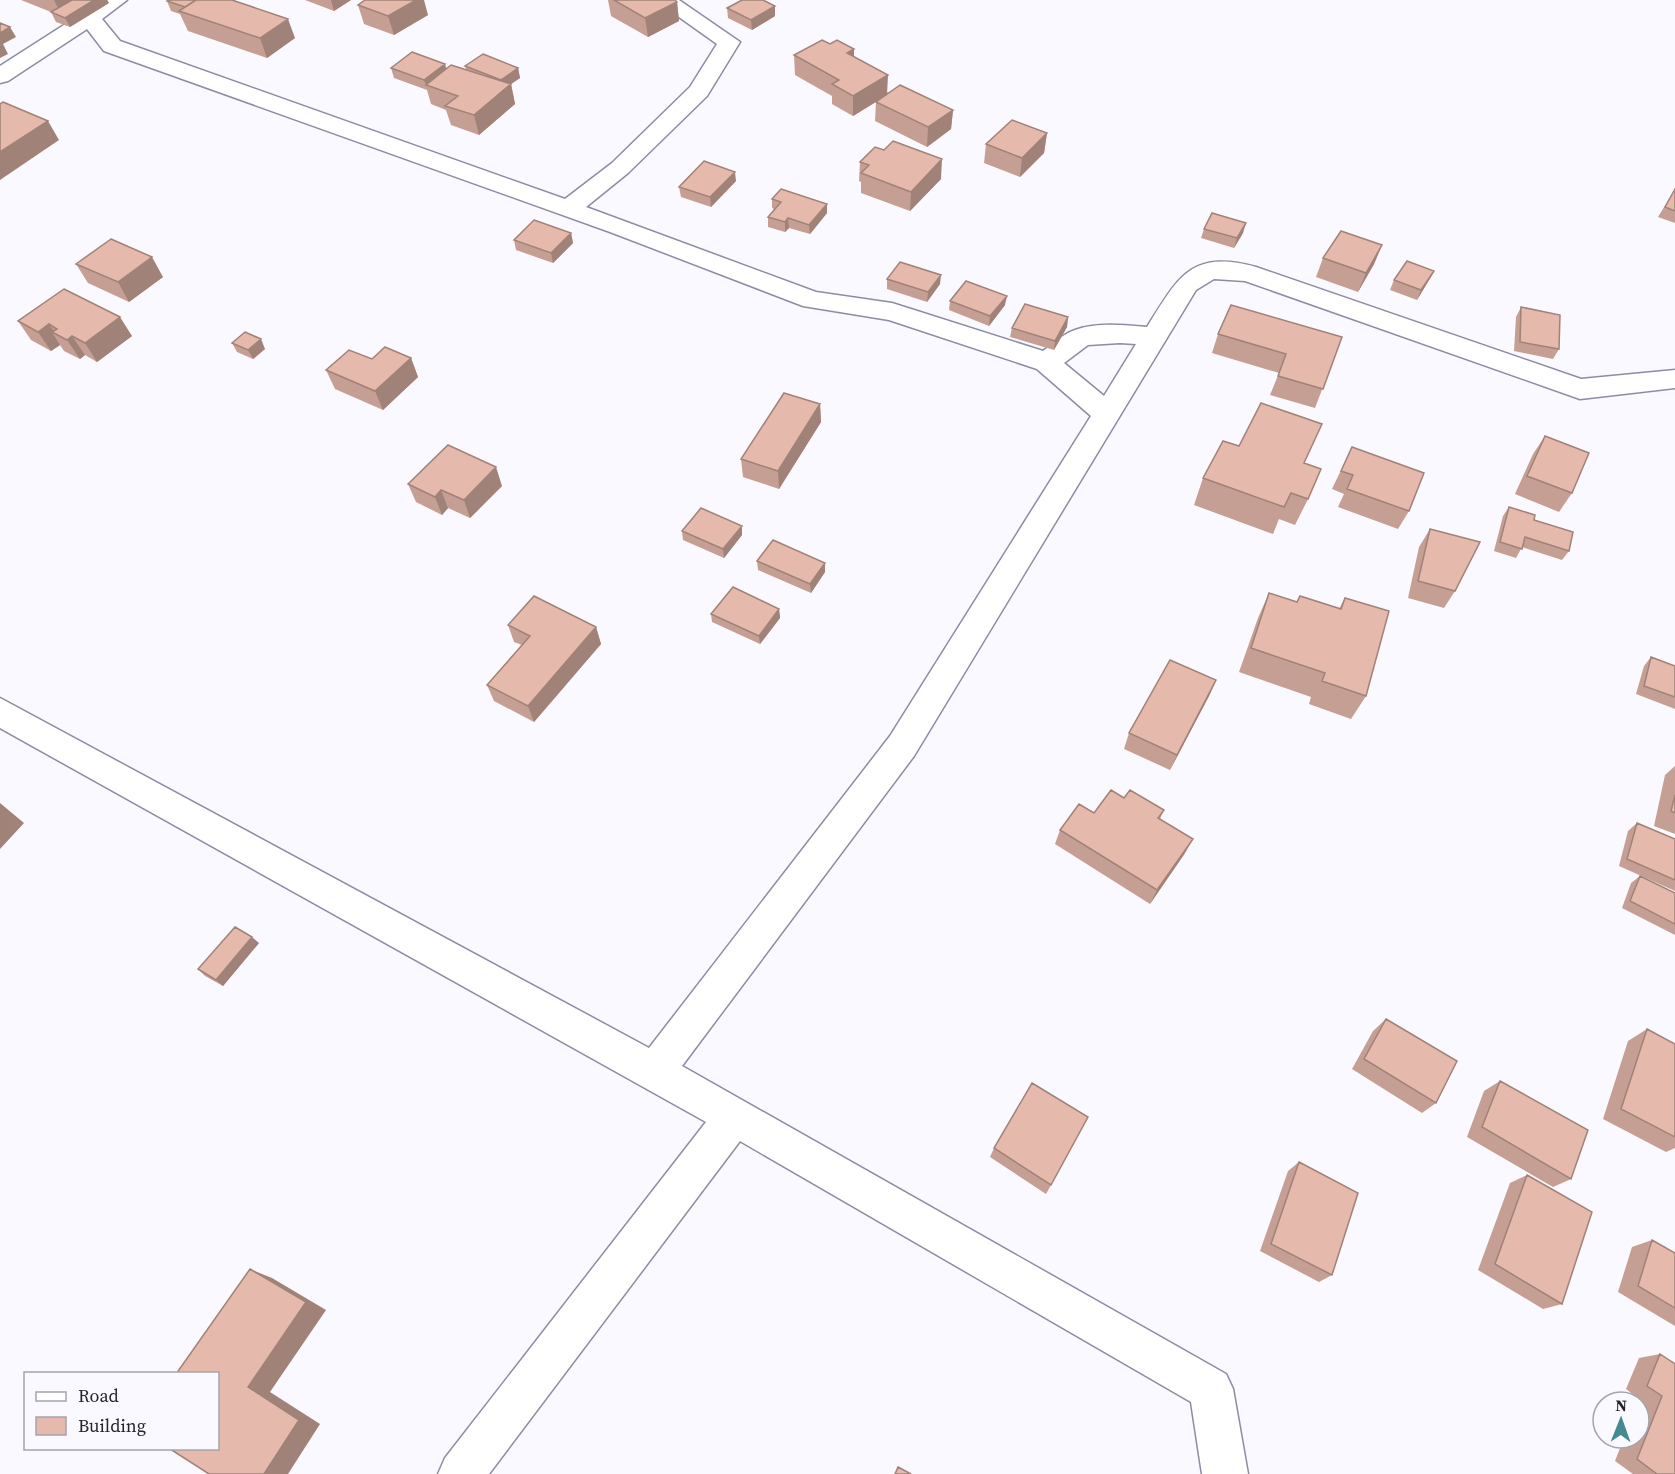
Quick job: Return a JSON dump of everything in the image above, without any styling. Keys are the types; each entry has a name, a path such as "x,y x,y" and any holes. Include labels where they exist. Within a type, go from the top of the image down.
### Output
{"street":[{"path":"0,76 117,0"},
{"path":"568,209 620,168 699,92 729,42 665,0"},
{"path":"90,18 112,46 568,209 812,300 892,312 1046,362 1107,414"},
{"path":"653,1073 902,746 1187,284 1209,271 1247,273 1580,388 1675,379"},
{"path":"1046,362 1082,337 1120,334 1154,337"},
{"path":"0,712 653,1073 735,1116 1211,1389 1225,1474"},
{"path":"461,1474 735,1116"}],"building":[{"path":"72,0 94,0 65,18 51,12"},
{"path":"168,0 196,0 185,7"},
{"path":"196,0 232,0 288,19 260,38 179,11"},
{"path":"365,0 416,0 388,16 358,5"},
{"path":"614,0 675,0 677,2 645,18"},
{"path":"742,0 763,0 775,6 751,20 727,8"},
{"path":"0,23 10,27 0,33"},
{"path":"822,40 830,44 837,40 854,49 847,53 888,75 853,96 832,84 839,80 794,55"},
{"path":"412,52 445,64 424,80 391,68"},
{"path":"483,54 518,68 501,80 465,66"},
{"path":"451,65 511,84 474,115 445,106 458,96 426,85"},
{"path":"900,85 953,110 928,127 876,102"},
{"path":"3,102 48,121 0,152 0,104"},
{"path":"1012,120 1047,133 1022,158 986,144"},
{"path":"893,141 942,159 911,192 861,173 869,165 860,162 875,147 884,150"},
{"path":"704,161 735,172 710,197 679,187"},
{"path":"781,189 827,204 809,225 788,218 785,222 768,217 781,202 772,199"},
{"path":"1675,189 1675,211 1665,207"},
{"path":"1212,213 1246,223 1237,238 1204,229"},
{"path":"534,220 571,233 551,253 514,240"},
{"path":"1341,231 1382,245 1366,273 1323,258"},
{"path":"111,239 152,257 118,282 76,264"},
{"path":"1407,261 1434,271 1421,290 1394,280"},
{"path":"900,262 941,275 928,292 887,279"},
{"path":"966,281 1007,296 990,316 950,301"},
{"path":"64,289 120,317 85,343 72,336 67,340 52,332 57,329 49,324 38,332 18,321"},
{"path":"1025,304 1068,317 1055,341 1012,328"},
{"path":"1231,305 1342,337 1323,389 1278,376 1286,354 1218,334"},
{"path":"1521,307 1560,315 1559,349 1520,342"},
{"path":"245,332 261,339 248,350 232,343"},
{"path":"385,347 411,358 375,391 326,370 349,350 372,359"},
{"path":"784,393 820,404 778,471 741,459"},
{"path":"1261,403 1322,424 1304,463 1321,469 1308,499 1291,493 1284,507 1203,478 1223,441 1239,446"},
{"path":"1545,436 1589,453 1572,493 1527,476"},
{"path":"448,445 496,467 464,500 441,490 435,497 408,484"},
{"path":"1352,447 1424,473 1409,511 1347,489 1353,475 1341,471"},
{"path":"1509,507 1535,515 1534,520 1573,532 1569,551 1525,537 1522,549 1500,542"},
{"path":"701,508 742,526 723,549 682,531"},
{"path":"1430,529 1480,542 1455,591 1418,581"},
{"path":"773,540 825,563 810,584 757,561"},
{"path":"733,587 779,609 759,636 711,614"},
{"path":"1269,593 1297,602 1300,596 1341,609 1345,598 1389,611 1366,696 1322,681 1325,673 1251,648"},
{"path":"534,596 596,627 528,706 487,685 530,636 508,625"},
{"path":"1651,657 1675,666 1675,697 1644,686"},
{"path":"1170,660 1216,680 1177,755 1129,733"},
{"path":"1111,790 1124,798 1130,790 1164,810 1158,818 1193,839 1157,890 1060,830 1079,804 1094,813"},
{"path":"1675,795 1675,813 1671,811"},
{"path":"1637,823 1675,839 1675,880 1627,859"},
{"path":"1640,876 1675,893 1675,924 1630,901"},
{"path":"235,927 252,937 216,980 198,969"},
{"path":"1386,1019 1457,1061 1436,1103 1364,1059"},
{"path":"1647,1029 1675,1044 1675,1137 1621,1109"},
{"path":"1500,1081 1588,1130 1571,1179 1482,1127"},
{"path":"1032,1083 1088,1117 1051,1185 994,1148"},
{"path":"1299,1162 1358,1193 1332,1275 1271,1244"},
{"path":"1527,1175 1592,1212 1562,1304 1495,1264"},
{"path":"1652,1240 1675,1253 1675,1308 1638,1286"},
{"path":"250,1269 306,1302 248,1387 299,1420 264,1474 209,1474 172,1450 219,1450 219,1372 177,1372"},
{"path":"1660,1354 1675,1364 1675,1474 1657,1474 1637,1459 1641,1450 1651,1450 1651,1424 1662,1396 1647,1386"},
{"path":"898,1467 911,1474 895,1474"}]}
